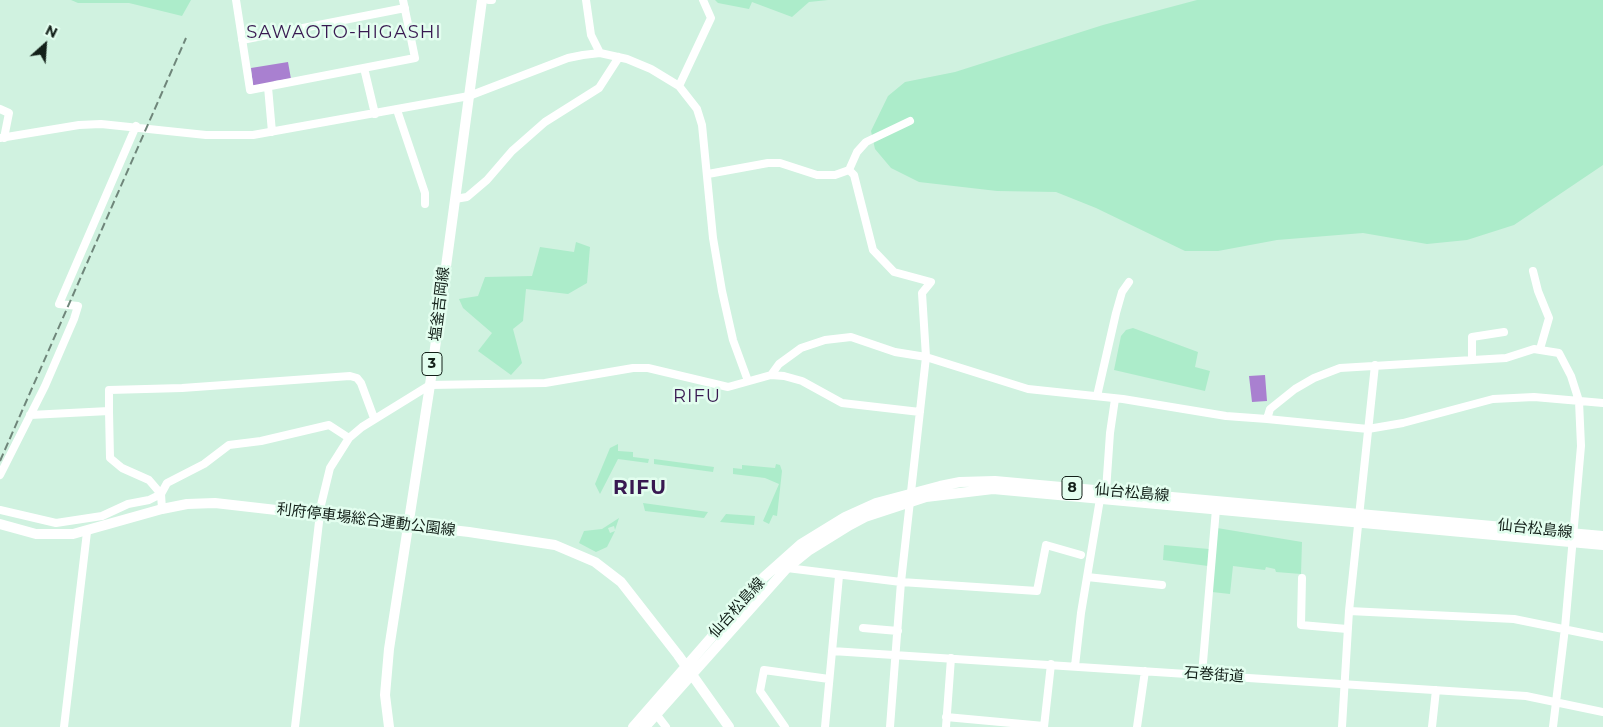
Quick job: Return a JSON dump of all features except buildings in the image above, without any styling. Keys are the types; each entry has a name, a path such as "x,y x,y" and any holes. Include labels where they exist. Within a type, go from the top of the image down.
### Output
{"main road":[{"name":"塩釜吉岡線","path":"389,727 385,680 430,385 482,0"},
{"name":"仙台松島線","path":"645,727 689,669 764,577 801,544 845,517 911,496 993,489 1103,495 1572,537 1603,536"},
{"name":"仙台松島線","path":"1103,495 1216,510 1359,518"},
{"name":"仙台松島線","path":"633,727 787,568 808,551 850,525 911,496"},
{"name":"利府停車場総合運動公園線","path":"0,524 36,534 73,534 87,532 162,509 187,504 214,503 320,514 541,542 588,558 608,571 632,593 689,669"},
{"name":"仙台松島線","path":"1572,537 1603,545"},
{"path":"689,669 729,727"}],"street":[{"path":"236,0 242,40 250,90 415,58 404,4 242,40"},
{"path":"586,0 591,35 600,53"},
{"path":"679,86 711,18 703,0"},
{"path":"0,109 9,113 2,138 79,125 101,124 136,126 206,135 252,135 469,96 568,58 600,53 619,57 651,69 679,86 697,109 702,125 713,238 722,291 733,340 748,381"},
{"path":"454,199 467,197 487,180 512,151 540,127 599,88 619,57"},
{"path":"364,68 375,114"},
{"path":"268,87 272,132"},
{"path":"397,110 425,193 425,204"},
{"path":"708,174 768,163 780,163 826,176 835,175 850,170 858,152 866,142 910,122"},
{"path":"0,476 71,328 78,306 60,304 136,126"},
{"path":"850,170 854,175 873,250 894,272 931,282 922,293 926,357 901,582 890,727"},
{"path":"1533,271 1538,291 1549,318 1540,349"},
{"path":"1098,396 1116,313 1122,292 1129,282"},
{"path":"1472,360 1472,337 1504,332"},
{"path":"772,375 779,364 802,348 837,338 851,337 895,352 926,357 1028,389 1098,396 1226,416 1368,429 1403,423 1493,399 1534,397 1603,402"},
{"path":"1267,419 1270,409 1275,404 1314,378 1340,368 1506,358 1529,350 1540,349 1559,353 1572,376 1579,401 1581,446 1565,628 1553,727"},
{"path":"1342,727 1347,629 1375,365"},
{"path":"295,727 320,514 323,492 330,468 349,438 374,418 430,385 545,383 633,368 648,368 718,386 737,385 772,375 784,376 802,381 842,403 920,412"},
{"path":"161,494 150,480 122,468 110,458 109,390 182,388 350,376 357,378 361,383 374,418"},
{"path":"1075,666 1087,577 1103,495 1115,399"},
{"path":"30,415 109,411"},
{"path":"162,509 161,494 167,483 204,464 228,445 261,441 329,425 349,438"},
{"path":"0,510 42,521 68,522 102,516 128,504 150,500 161,494"},
{"path":"1202,674 1216,510"},
{"path":"64,727 87,532"},
{"path":"787,568 839,576 901,582 1036,591 1046,545 1081,555"},
{"path":"825,727 839,576"},
{"path":"1087,577 1162,585"},
{"path":"1302,578 1301,625 1347,629"},
{"path":"1349,612 1514,619 1603,636"},
{"path":"863,628 898,631"},
{"name":"石巻街道","path":"832,651 1526,696 1603,712"},
{"path":"946,727 951,658"},
{"path":"946,717 1044,726 1051,664"},
{"path":"783,726 760,692 764,670 829,679"},
{"path":"1138,727 1145,671"},
{"path":"1432,727 1436,690"},
{"path":"656,714 666,727"}],"green space":[{"path":"71,0 191,0 182,16 129,3 78,3"},
{"path":"715,0 828,0 809,2 792,17 752,2 749,9 718,3"},
{"path":"1197,0 1603,0 1603,165 1514,225 1467,240 1427,244 1363,233 1277,240 1218,251 1185,251 1096,208 1056,192 997,191 919,182 891,168 875,149 871,131 888,96 905,82 955,72 1103,25"},
{"path":"576,242 590,247 587,283 568,294 526,289 523,321 513,329 522,363 511,375 478,351 492,333 463,308 459,299 478,296 485,277 532,276 540,247 574,252"},
{"path":"1133,328 1198,352 1195,367 1210,371 1205,391 1114,370 1121,336 1126,330"},
{"path":"618,444 618,451 633,452 633,457 649,459 648,463 618,459 600,494 595,484 610,448"},
{"path":"654,459 714,467 713,472 654,464"},
{"path":"776,464 780,465 782,471 777,516 773,515 769,524 763,521 779,484 765,478 733,474 733,468 742,469 742,465 775,468"},
{"path":"643,503 708,512 704,518 645,511"},
{"path":"726,514 755,516 754,525 720,522"},
{"path":"619,518 615,530 614,526 608,528 610,533 615,531 607,547 596,552 579,543 584,531 602,529"},
{"path":"1217,528 1302,542 1301,574 1276,572 1275,569 1266,567 1265,570 1233,566 1230,594 1212,592"},
{"path":"1164,545 1209,549 1208,566 1163,560"}],"shaded area":[{"path":"288,62 291,79 274,81 273,84 256,88 253,85 251,68"},
{"path":"1265,375 1267,401 1252,402 1249,376"}],"railway":[{"path":"0,461 186,38"}],"district":[{"name":"SAWAOTO-HIGASHI","path":"344,33"},
{"name":"RIFU","path":"697,397"},
{"name":"RIFU","path":"640,488"}]}
